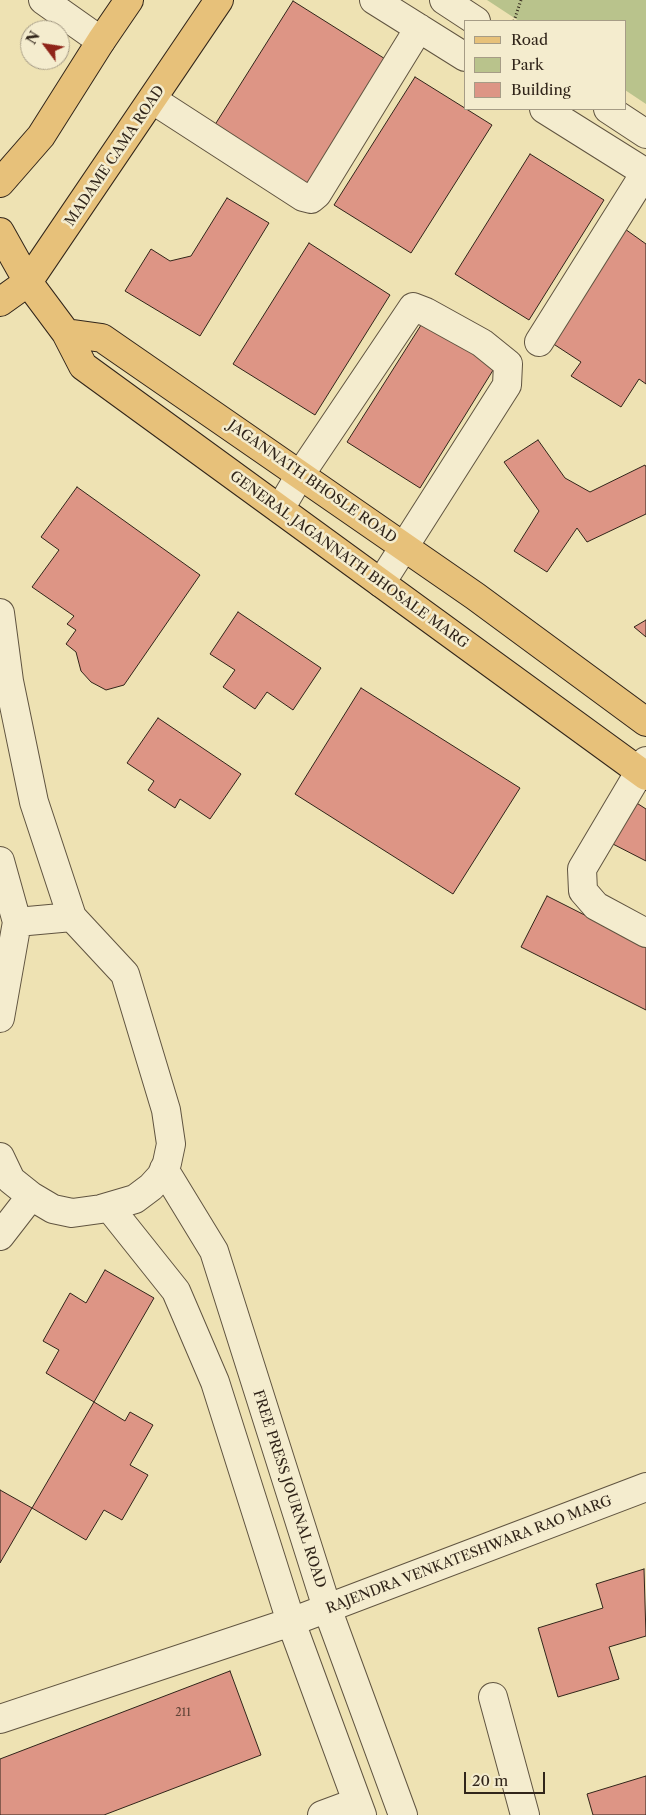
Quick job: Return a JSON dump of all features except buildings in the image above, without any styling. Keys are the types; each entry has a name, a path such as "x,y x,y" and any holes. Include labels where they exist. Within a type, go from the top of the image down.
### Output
{"main road":[{"path":"0,183 41,136 129,0"},
{"name":"MADAME CAMA ROAD","path":"0,302 28,282 219,0"},
{"path":"0,232 28,282 66,333"},
{"name":"JAGANNATH BHOSLE ROAD","path":"66,333 102,338 404,547 646,722"},
{"name":"GENERAL JAGANNATH BHOSALE MARG","path":"66,333 83,366 380,583 644,770"}],"street":[{"path":"43,0 101,41"},
{"path":"374,0 463,56"},
{"path":"444,0 474,20"},
{"path":"152,100 303,197 311,199 317,194 419,28"},
{"path":"539,342 646,173 546,110"},
{"path":"610,110 646,134"},
{"path":"280,510 300,474 413,307 426,312 482,344 508,364 507,385 380,583"},
{"path":"0,613 9,681 34,802 72,917 125,974 166,1110 171,1144 164,1169 151,1187 135,1199 109,1207 72,1213 53,1209 31,1196 11,1180 0,1157"},
{"path":"644,770 582,869 583,891 596,906 646,933"},
{"path":"0,861 17,922 0,1018"},
{"path":"17,922 72,917"},
{"name":"FREE PRESS JOURNAL ROAD","path":"164,1169 214,1251 327,1608 403,1815"},
{"path":"0,1236 31,1196"},
{"path":"109,1207 176,1291 215,1382 291,1622 359,1809 322,1815"},
{"name":"RAJENDRA VENKATESHWARA RAO MARG","path":"0,1719 291,1622 646,1487"},
{"path":"493,1697 525,1815"}],"path":[{"path":"514,20 521,0"}],"green space":[{"path":"487,0 646,0 646,104 626,91 626,20 517,20"}]}
